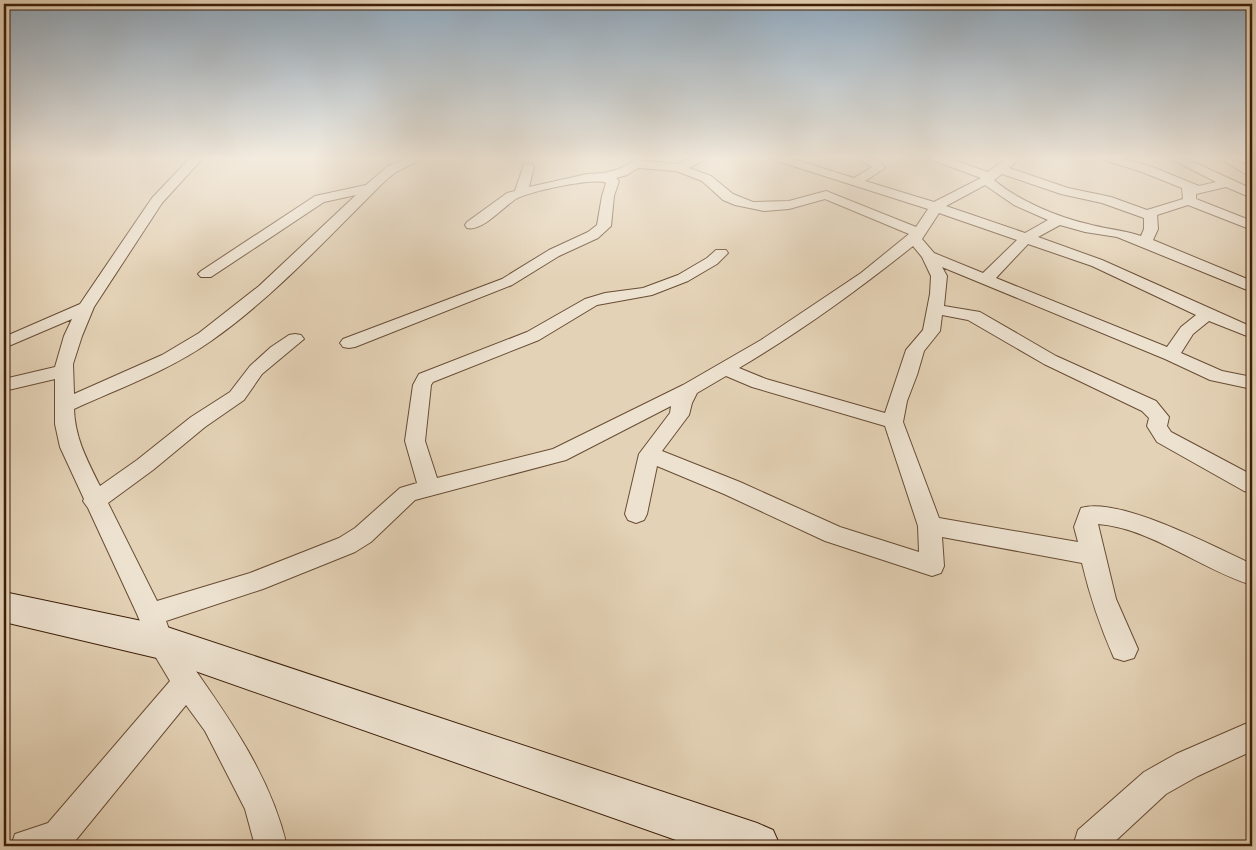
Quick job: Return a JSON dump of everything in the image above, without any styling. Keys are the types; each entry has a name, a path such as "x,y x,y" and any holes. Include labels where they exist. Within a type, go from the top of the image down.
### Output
{"street":[{"path":"160,198 86,307 72,336 64,364 65,424 70,448 156,628 187,682 215,721 260,805 271,846"},
{"path":"206,274 320,199 326,198"},
{"path":"64,406 168,359 204,337 265,288 361,198"},
{"path":"472,225 498,205 512,198"},
{"path":"349,342 507,282 554,253 576,245 604,226 608,198"},
{"path":"729,198 760,207 784,207 795,206 818,198"},
{"path":"832,198 917,235"},
{"path":"907,198 1097,263 1252,333"},
{"path":"156,628 254,582 347,545 369,531 408,494 559,455 690,389 805,320 917,235 929,220 935,206 951,198"},
{"path":"1010,198 1091,229 1118,233 1146,243 1252,287"},
{"path":"986,279 1026,238 1056,217 1093,198"},
{"path":"1096,198 1149,215 1189,201 1252,226"},
{"path":"1225,216 1250,210"},
{"path":"1146,243 1152,229 1149,215"},
{"path":"649,454 732,488 834,534 932,566 930,526 893,422 897,400 908,375 915,350 931,331 936,310 939,276 929,256 915,240 917,235"},
{"path":"429,488 415,441 422,385 426,378 534,336 591,302 646,292 683,278 712,261 721,253"},
{"path":"929,256 1171,355 1217,376 1252,383"},
{"path":"4,343 86,307"},
{"path":"936,310 959,312 974,316 1050,360 1149,406 1159,418 1157,426 1164,437 1252,485"},
{"path":"1171,355 1187,331 1207,314"},
{"path":"94,500 145,465 198,422 236,396 256,370 277,351 296,339"},
{"path":"725,369 759,383 893,422"},
{"path":"4,385 64,371"},
{"path":"636,514 649,454 679,415 682,403 690,389"},
{"path":"1124,649 1103,600 1086,527 1089,514 1113,516 1143,526 1252,575"},
{"path":"930,526 1093,555"},
{"path":"4,607 156,628 757,846"},
{"path":"27,846 54,841 187,682"},
{"path":"1089,846 1090,842 1155,783 1187,765 1252,736"}]}
